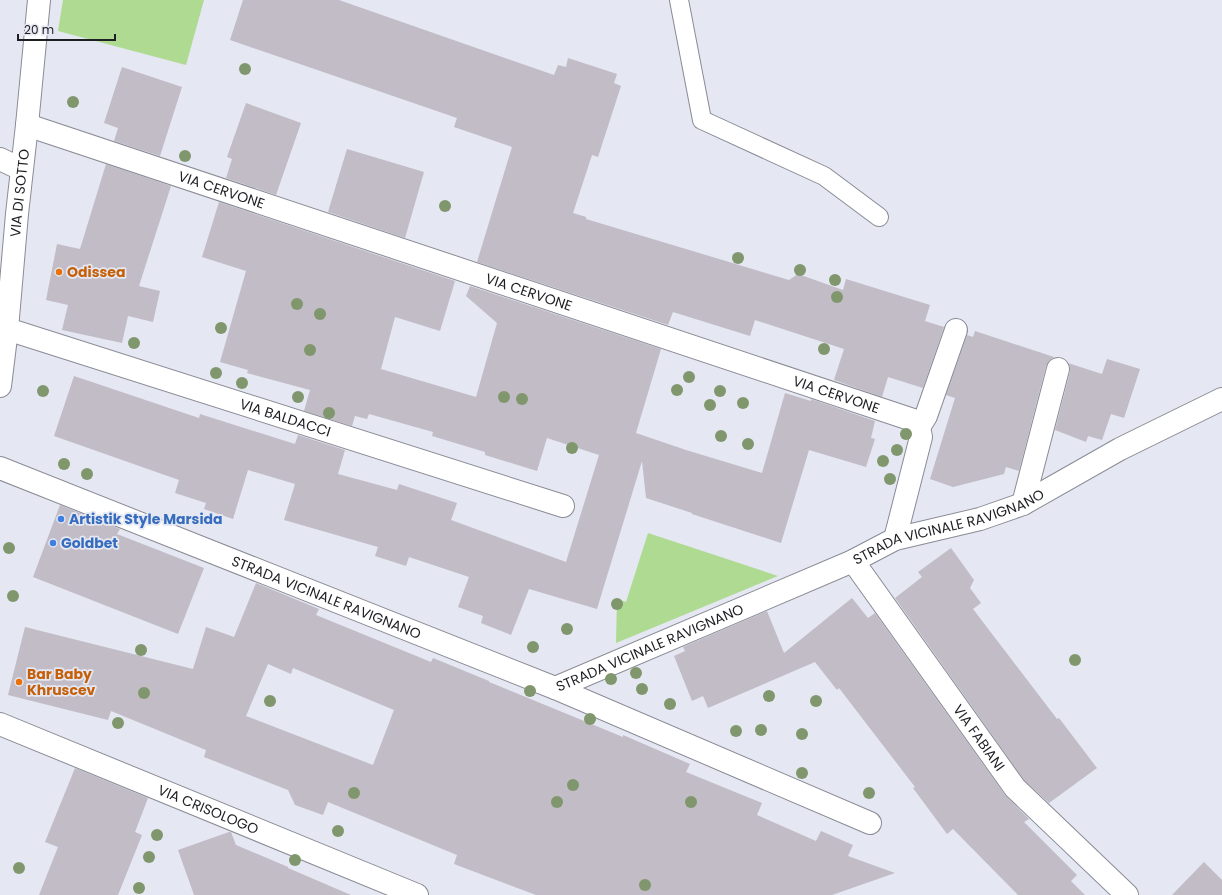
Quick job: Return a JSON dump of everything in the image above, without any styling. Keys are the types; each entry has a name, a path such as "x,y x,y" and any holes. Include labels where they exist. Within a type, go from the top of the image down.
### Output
{"street":[{"name":"VIA DI SOTTO","path":"0,386 7,329 21,169 27,125 39,0"},
{"name":"VIA CERVONE","path":"27,125 912,420 919,427"},
{"path":"0,159 21,169"},
{"name":"VIA BALDACCI","path":"7,329 563,506"},
{"path":"895,539 921,437 919,427 926,416 956,330"},
{"path":"1023,504 1058,369"},
{"name":"STRADA VICINALE RAVIGNANO","path":"0,468 555,688 853,561 895,539 980,519 1023,504 1120,449 1222,398"},
{"name":"VIA FABIANI","path":"853,561 1015,788 1127,895"},
{"path":"555,688 870,823"},
{"name":"VIA CRISOLOGO","path":"0,724 417,895"}],"lane":[{"path":"679,0 702,120 824,176 879,217"}],"green space":[{"path":"63,0 204,0 186,65 58,31"},
{"path":"648,533 778,576 616,643 617,599 626,602"}],"building":[{"path":"243,0 339,0 554,75 558,65 566,67 568,58 617,74 614,83 621,86 598,157 592,155 573,213 586,217 586,219 789,280 798,274 843,290 846,279 930,305 925,321 944,327 923,388 888,377 882,397 834,380 844,349 755,320 750,336 673,312 668,325 477,262 512,147 454,127 457,118 230,40"},
{"path":"122,67 182,87 160,156 114,141 118,128 104,123"},
{"path":"246,103 301,123 276,195 226,178 232,159 227,157"},
{"path":"347,149 424,172 405,238 328,212"},
{"path":"106,164 171,186 139,286 160,291 153,322 128,316 122,343 62,330 68,305 46,300 57,244 80,249"},
{"path":"219,202 455,281 440,331 395,317 381,369 476,397 497,323 466,296 470,286 661,349 636,433 762,473 785,393 811,401 811,399 875,421 871,438 875,439 866,467 809,450 781,543 646,498 642,461 597,609 529,589 511,635 481,623 483,616 458,607 469,577 409,557 406,566 375,556 378,547 284,520 295,484 248,470 233,519 204,509 206,503 175,493 179,480 54,436 74,376 199,418 200,414 295,444 298,435 345,450 338,474 397,490 399,484 457,503 451,520 566,562 599,455 547,438 537,471 485,455 485,452 432,436 433,432 369,414 367,419 355,416 352,426 304,411 310,390 247,373 248,370 220,362 246,271 202,257"},
{"path":"975,331 1054,357 1046,366 1019,471 1006,467 1004,474 953,487 930,479 955,398 946,395 967,335 973,337"},
{"path":"1107,359 1140,369 1124,418 1111,414 1102,440 1088,436 1086,442 1055,430 1070,372 1070,366 1068,363 1102,374"},
{"path":"60,505 120,529 117,534 204,568 178,634 33,577"},
{"path":"951,548 974,580 970,588 981,603 973,609 1057,719 1059,718 1097,768 1049,803 1024,780 895,598 922,577 918,572"},
{"path":"256,583 319,609 316,615 431,662 433,658 623,737 623,735 690,764 686,772 762,803 757,815 816,841 821,831 853,845 848,856 895,873 832,895 536,895 454,864 457,855 328,802 323,815 295,805 288,790 204,757 206,750 111,711 108,720 8,695 25,627 193,669 206,627 234,637","holes":["268,664 291,674 293,668 394,710 373,765 246,716"]},
{"path":"852,598 868,618 875,613 1005,795 1029,819 1024,822 1077,875 1071,881 1085,895 1018,895 953,829 947,834 913,788 915,787 839,688 837,690 815,662 708,708 703,696 692,701 674,656 685,651 683,647 767,611 784,653"},
{"path":"75,768 148,798 135,832 142,835 118,895 39,895 58,847 45,842"},
{"path":"231,832 236,845 351,895 194,895 178,850"},
{"path":"1204,862 1222,880 1222,895 1172,895"}],"place":[{"name":"Odissea","path":"59,272"},
{"name":"Artistik Style Marsida","path":"61,519"},
{"name":"Goldbet","path":"53,543"},
{"name":"Bar Baby Khruscev","path":"19,682"}]}
